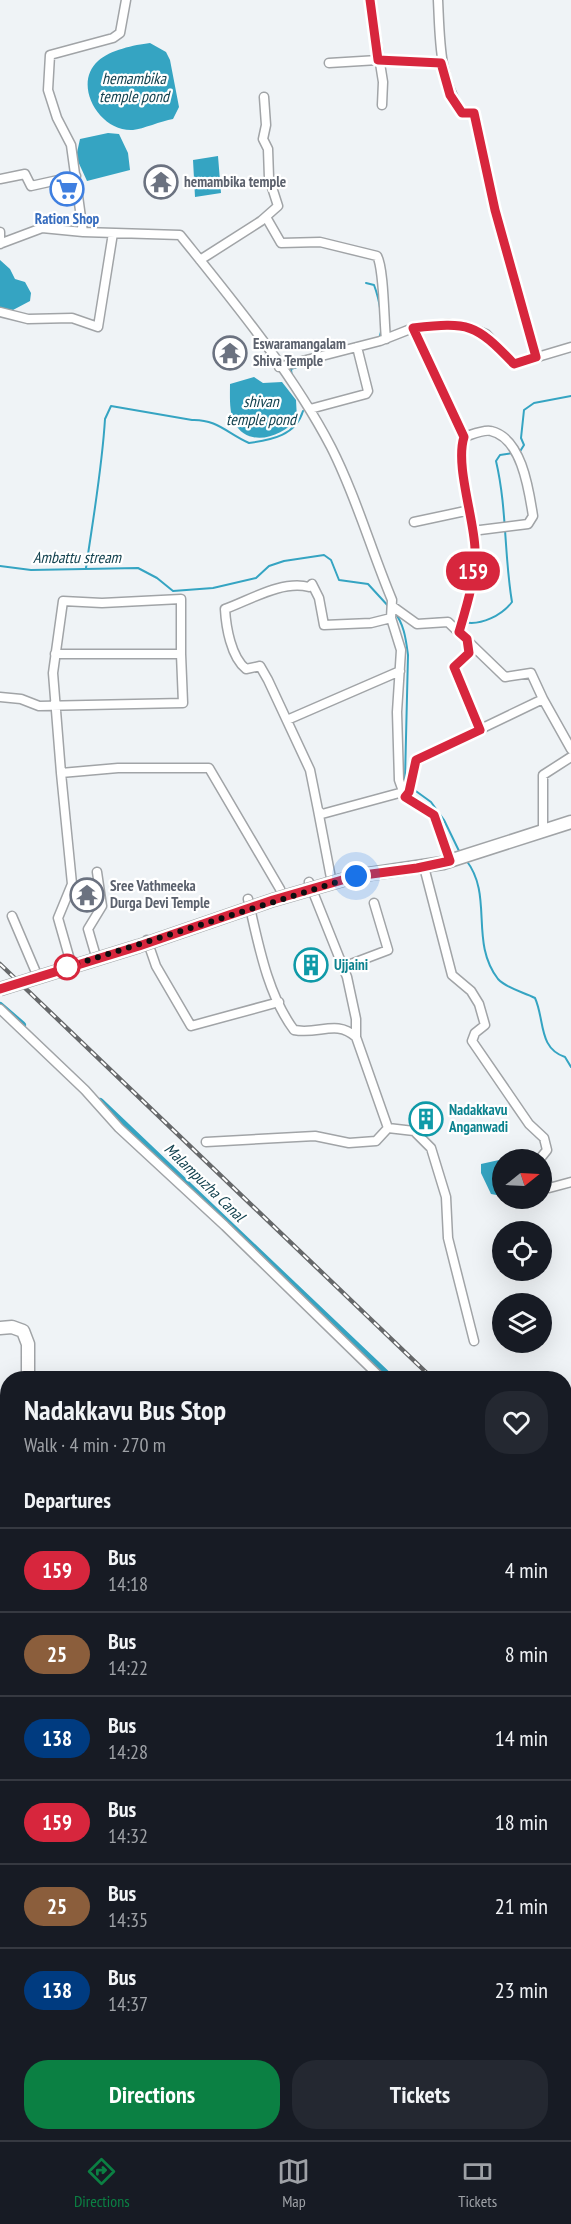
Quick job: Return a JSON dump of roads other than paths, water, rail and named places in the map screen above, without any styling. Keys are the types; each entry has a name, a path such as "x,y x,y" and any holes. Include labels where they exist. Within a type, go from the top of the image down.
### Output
{"main road":[{"path":"0,989 139,946 273,900 356,876 424,867 571,822"},
{"path":"0,1329 12,1327 23,1331 28,1344 28,1371"}],"street":[{"path":"83,232 71,145 57,118 48,90 50,55 113,38 120,33 126,0"},
{"path":"370,0 382,82 382,105"},
{"path":"438,0 441,63 450,95 462,113 474,113 495,210 536,357"},
{"path":"329,63 378,60 441,63"},
{"path":"200,260 266,217 278,206 269,178 268,149 263,139 266,125 264,96"},
{"path":"0,179 25,174 31,186 76,176"},
{"path":"266,217 281,243 320,242 377,256 382,269 382,301 386,339"},
{"path":"0,232 1,243 42,228 83,232 180,235 237,305 310,410 343,473 392,606 392,617 401,650 397,712 399,780 405,794 434,815 458,858"},
{"path":"0,312 28,319 72,318 98,327 113,233"},
{"path":"279,367 386,339 413,328 448,324 470,327 486,334 514,364 571,347"},
{"path":"413,328 464,437 461,445 475,549 471,590 460,626"},
{"path":"310,410 366,394 368,391 357,347"},
{"path":"464,437 489,430 501,435 522,462 533,516 528,524 472,531"},
{"path":"414,522 470,510"},
{"path":"331,878 310,770 260,666 246,669 241,665 226,625 225,609 259,595 292,586 309,587 312,584 319,598 324,626 371,623 392,617"},
{"path":"0,697 21,699 39,706 57,706 183,703 181,599 102,603 63,601 53,673 57,706 57,737 72,884 58,918 70,960"},
{"path":"392,606 417,624 448,622 460,626 467,639 505,677 531,672 571,749"},
{"path":"467,639 469,653 454,667 480,730"},
{"path":"55,654 181,654"},
{"path":"287,720 400,670"},
{"path":"318,810 322,814 405,794 412,780 416,760 543,699"},
{"path":"543,831 543,776 571,757"},
{"path":"61,773 118,768 209,768 280,889"},
{"path":"424,867 452,975 471,991 484,1017 485,1025 475,1033 472,1041 529,1125 544,1138 547,1149"},
{"path":"95,953 87,928 102,906 97,872"},
{"path":"309,882 343,967 356,1019 356,1037 388,1128"},
{"path":"248,899 257,941 279,1002 294,1030 310,1033 331,1028 346,1029 356,1037"},
{"path":"343,967 388,950 374,903"},
{"path":"12,916 35,970"},
{"path":"147,940 156,966 191,1026 279,1002"},
{"path":"0,1010 85,1090 119,1128 225,1226 374,1371"},
{"path":"206,1143 315,1136 349,1143 376,1141 388,1128"},
{"path":"388,1128 414,1131 431,1148 446,1197 448,1238 474,1341"},
{"path":"552,1187 571,1182"}],"water":[{"name":"hemambika temple pond","path":"150,43 166,52 170,60 179,107 173,119 133,130 121,129 100,115 93,105 88,82 91,71 98,61 109,54"},
{"path":"108,133 119,134 128,153 130,170 87,181 76,157 80,139"},
{"path":"218,156 221,193 195,197 193,160"},
{"path":"0,260 10,269 15,279 25,282 31,293 30,301 13,310 0,308"},
{"name":"shivan temple pond","path":"254,377 263,383 282,382 296,400 297,419 283,431 274,435 256,438 240,430 234,422 231,413 230,384"},
{"path":"492,1162 492,1194 481,1173 481,1164"}],"waterway":[{"path":"366,283 374,285 378,297 381,312 379,338"},
{"path":"292,377 291,369 300,366"},
{"name":"Ambattu stream","path":"519,453 524,445 521,438 524,410 534,403 571,396"},
{"path":"86,568 100,475 105,419 111,406 201,420 222,428 249,443 274,438 289,431 300,419 303,411"},
{"name":"Ambattu stream","path":"464,622 484,621 503,611 512,602 502,496 496,461 500,455 513,453"},
{"name":"Ambattu stream","path":"0,566 31,570 138,568 157,578 173,591 213,588 256,578 269,566 284,561 324,555 331,560 339,580 368,584 390,608"},
{"name":"Ambattu stream","path":"394,612 402,626 408,655 405,779 408,782"},
{"name":"Ambattu stream","path":"426,620 444,618"},
{"path":"413,789 431,802 444,820 460,853"},
{"path":"466,860 479,888 483,934 489,964 502,982 535,998 546,1040 556,1053 565,1057 571,1067"},
{"name":"Malampuzha Canal","path":"0,1006 22,1025"},
{"name":"Malampuzha Canal","path":"100,1102 383,1371"}],"railway":[{"path":"0,964 425,1371"}],"place":[{"name":"hemambika temple","path":"161,182"},
{"name":"Ration Shop","path":"67,189"},
{"name":"Eswaramangalam Shiva Temple","path":"230,353"},
{"name":"Sree Vathmeeka Durga Devi Temple","path":"87,895"},
{"name":"Ujjaini","path":"311,965"},
{"name":"Nadakkavu Anganwadi","path":"426,1119"}]}
